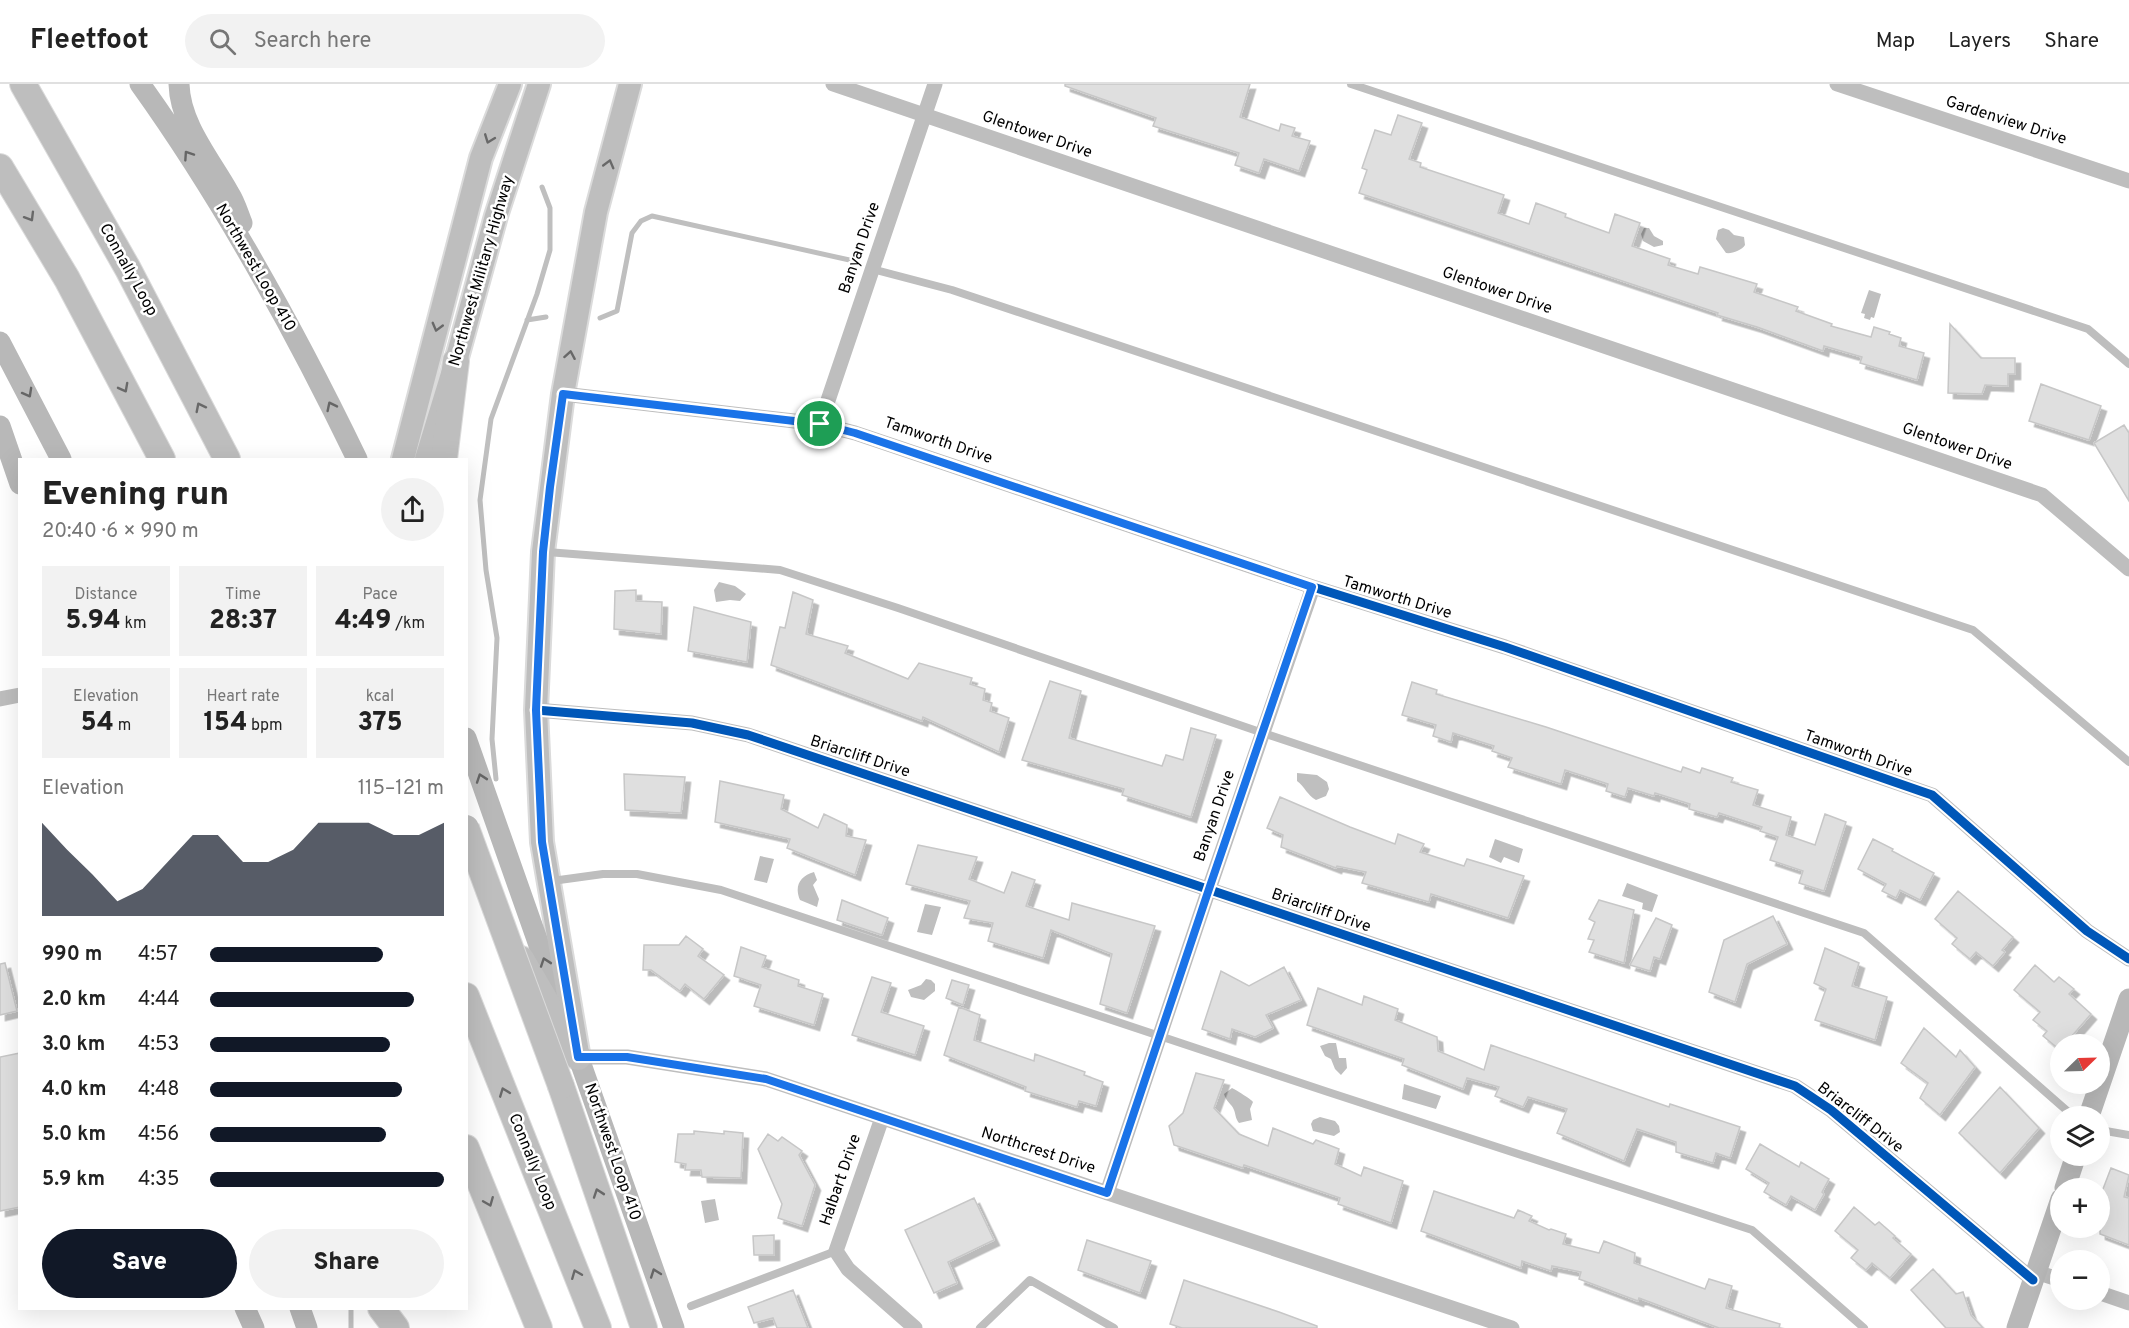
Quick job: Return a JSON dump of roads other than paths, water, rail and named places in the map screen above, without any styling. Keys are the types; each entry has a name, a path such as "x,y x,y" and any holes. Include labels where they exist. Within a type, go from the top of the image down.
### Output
{"highway":[{"name":"Connally Loop","path":"23,84 128,269 226,458"},
{"path":"44,84 128,269"},
{"path":"0,167 67,279 161,458"},
{"path":"444,458 456,361"},
{"path":"468,833 561,1086 644,1328"},
{"path":"468,868 578,1057"},
{"name":"Connally Loop","path":"468,1001 598,1328"},
{"path":"468,1153 539,1328"},
{"path":"382,1310 396,1328"}],"main road":[{"name":"Northwest Loop 410","path":"140,84 203,178 273,295 356,458"},
{"path":"179,84 179,94 186,117 200,146 231,195 273,295"},
{"name":"Northwest Military Highway","path":"402,458 481,158 510,84"},
{"name":"Northwest Military Highway","path":"426,458 496,216 539,84"},
{"path":"578,1057 566,973 542,842 536,710 543,552 563,394 597,212 630,84"},
{"path":"0,342 60,458"},
{"path":"0,426 18,478"},
{"name":"Northwest Loop 410","path":"468,744 674,1328"},
{"path":"2092,1106 2129,999"},
{"path":"2018,1328 2050,1232"},
{"path":"246,1310 254,1328"},
{"path":"301,1310 307,1328"}],"street":[{"name":"Glentower Drive","path":"833,84 2042,495 2129,569"},
{"name":"Banyan Drive","path":"820,424 935,84"},
{"name":"Gardenview Drive","path":"1837,84 2129,181"},
{"name":"Tamworth Drive","path":"563,394 820,424 884,442 1312,587 1505,647 1932,795 2087,931 2129,959"},
{"name":"Banyan Drive","path":"1107,1193 1312,587"},
{"path":"0,699 18,695"},
{"name":"Briarcliff Drive","path":"536,710 692,723 748,735 1795,1086 1831,1110 2035,1276 2050,1278"},
{"name":"Northcrest Drive","path":"578,1057 627,1057 766,1079 1512,1328"},
{"name":"Halbart Drive","path":"882,1118 836,1251 848,1269 915,1328"},
{"path":"2110,1296 2129,1303"}],"lane":[{"path":"1351,84 2088,329 2129,364"},
{"path":"872,269 952,290 1974,630 2129,762"},
{"path":"543,552 780,570 1864,933 2062,1106"},
{"path":"548,882 603,874 637,874 721,890 1752,1230 1864,1328"},
{"path":"2110,1132 2129,1135"},
{"path":"691,1306 836,1251"},
{"path":"980,1328 1030,1280 1114,1328"}],"waterway":[{"path":"496,779 492,739 497,638 486,570 480,500 491,419 537,294 550,250 550,208 542,187"},
{"path":"600,318 617,311 632,233 641,221 652,216 854,261"},
{"path":"527,320 546,317"},
{"path":"351,1310 351,1328"}]}
